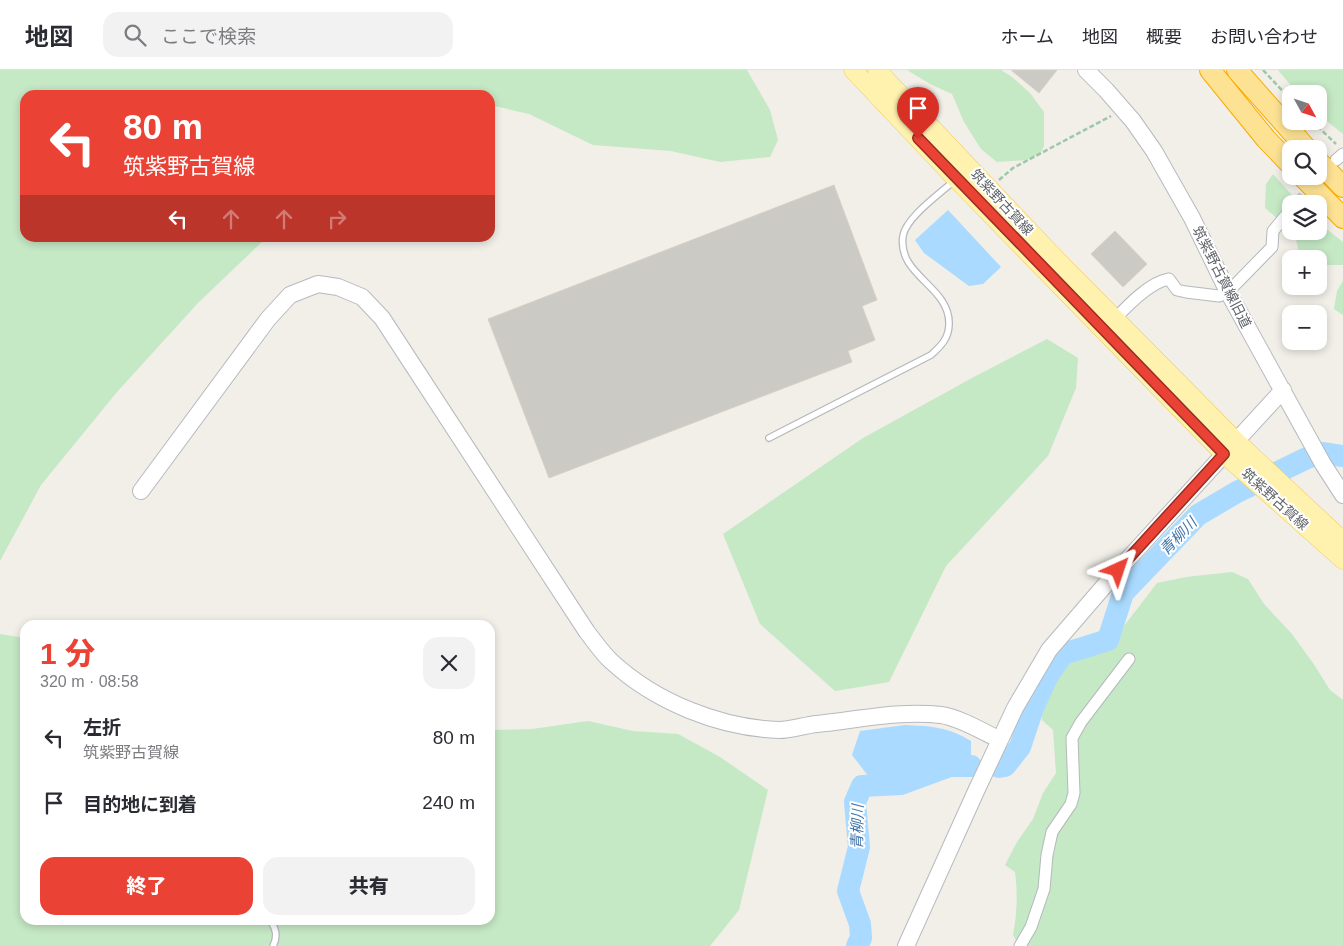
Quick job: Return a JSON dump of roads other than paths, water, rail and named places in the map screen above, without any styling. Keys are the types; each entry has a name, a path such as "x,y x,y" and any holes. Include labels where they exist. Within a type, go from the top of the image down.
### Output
{"highway":[{"path":"1210,70 1282,155"},
{"path":"1237,70 1299,140"},
{"path":"1333,158 1343,187"},
{"path":"1311,185 1343,218"}],"main road":[{"name":"筑紫野古賀線","path":"853,70 956,179 1224,454 1258,473"},
{"name":"筑紫野古賀線","path":"877,70 989,188 1236,441 1258,473 1343,560"},
{"name":"筑紫野古賀線","path":"1273,487 1343,541"}],"street":[{"name":"筑紫野古賀線旧道","path":"1086,70 1133,121 1163,168 1192,218 1228,292 1323,464 1343,495"},
{"path":"1116,319 1125,309 1160,280 1169,279 1177,290 1186,292 1219,296 1228,292 1272,247 1274,230 1282,220"},
{"path":"141,491 268,319 290,295 318,284 338,287 362,297 382,318 587,632 610,661 641,684 673,704 711,718 741,725 781,730 804,725 896,714 942,715 974,727 1000,740"},
{"path":"906,946 1015,708 1049,650 1118,570 1283,390"},
{"path":"1020,946 1031,927 1044,889 1047,855 1052,832 1072,804 1074,792 1072,738 1081,722 1129,660"}],"lane":[{"path":"769,438 931,355 942,345 949,332 949,314 943,300 911,267 904,252 903,235 908,224 918,213 956,179"},
{"path":"273,925 276,934 273,946"}],"water":[{"path":"948,210 1001,267 983,284 969,286 924,253 915,240"},
{"path":"905,725 939,728 963,736 971,741 971,758 947,759 895,778 869,777 852,755 860,731"}],"waterway":[{"name":"青柳川","path":"999,767 1005,766 1020,747 1033,708 1047,677 1063,654 1108,640 1123,593 1198,515 1237,492 1307,458 1322,453 1343,456"},
{"name":"青柳川","path":"857,946 861,938 860,924 848,891 859,847 855,802 862,786 901,784 950,766 971,766"}],"tunnel":[{"path":"1304,195 1330,167"}]}
